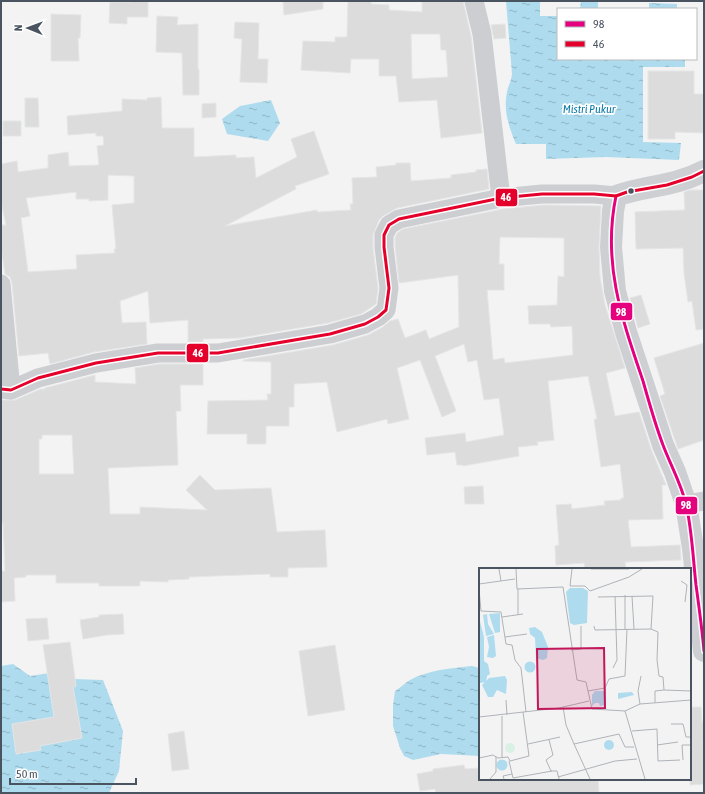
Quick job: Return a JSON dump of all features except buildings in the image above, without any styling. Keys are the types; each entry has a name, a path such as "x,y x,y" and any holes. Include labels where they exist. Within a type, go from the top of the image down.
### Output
{"street":[{"path":"474,1 482,34 501,198"},
{"path":"1,284 6,390 38,378 96,363 158,353 218,352 330,334 365,324 378,317 386,310 389,288 384,235 389,225 399,219 412,215 501,198 558,193 616,196 627,192 667,185 692,177 704,171"},
{"path":"616,196 613,211 611,247 617,298 626,332 663,445 675,472 695,502 693,548 704,650"}],"water":[{"name":"Mistri Pukur","path":"506,1 540,1 540,16 557,16 557,60 685,60 685,67 643,67 643,142 681,143 679,160 606,157 546,159 546,144 516,144 506,112 507,92 512,74"},
{"path":"581,1 598,1 598,8 580,8"},
{"path":"649,3 677,4 677,8 649,8"},
{"path":"271,100 280,123 268,141 227,134 222,119 240,106"},
{"path":"13,664 30,676 56,672 74,679 103,680 123,731 119,771 109,793 1,793 1,666"},
{"path":"472,666 479,668 479,756 441,754 413,760 404,756 393,726 395,691 410,680 424,674"}],"transit line":[{"name":"46","path":"1,389 11,390 38,378 96,363 158,353 218,353 330,334 365,324 378,317 386,310 389,288 384,235 389,225 399,219 501,198 542,194 594,194 616,196 627,192 667,185 692,177 704,171"},
{"name":"98","path":"616,196 612,221 611,244 616,290 628,335 657,429 686,504 691,534 704,651"}]}
